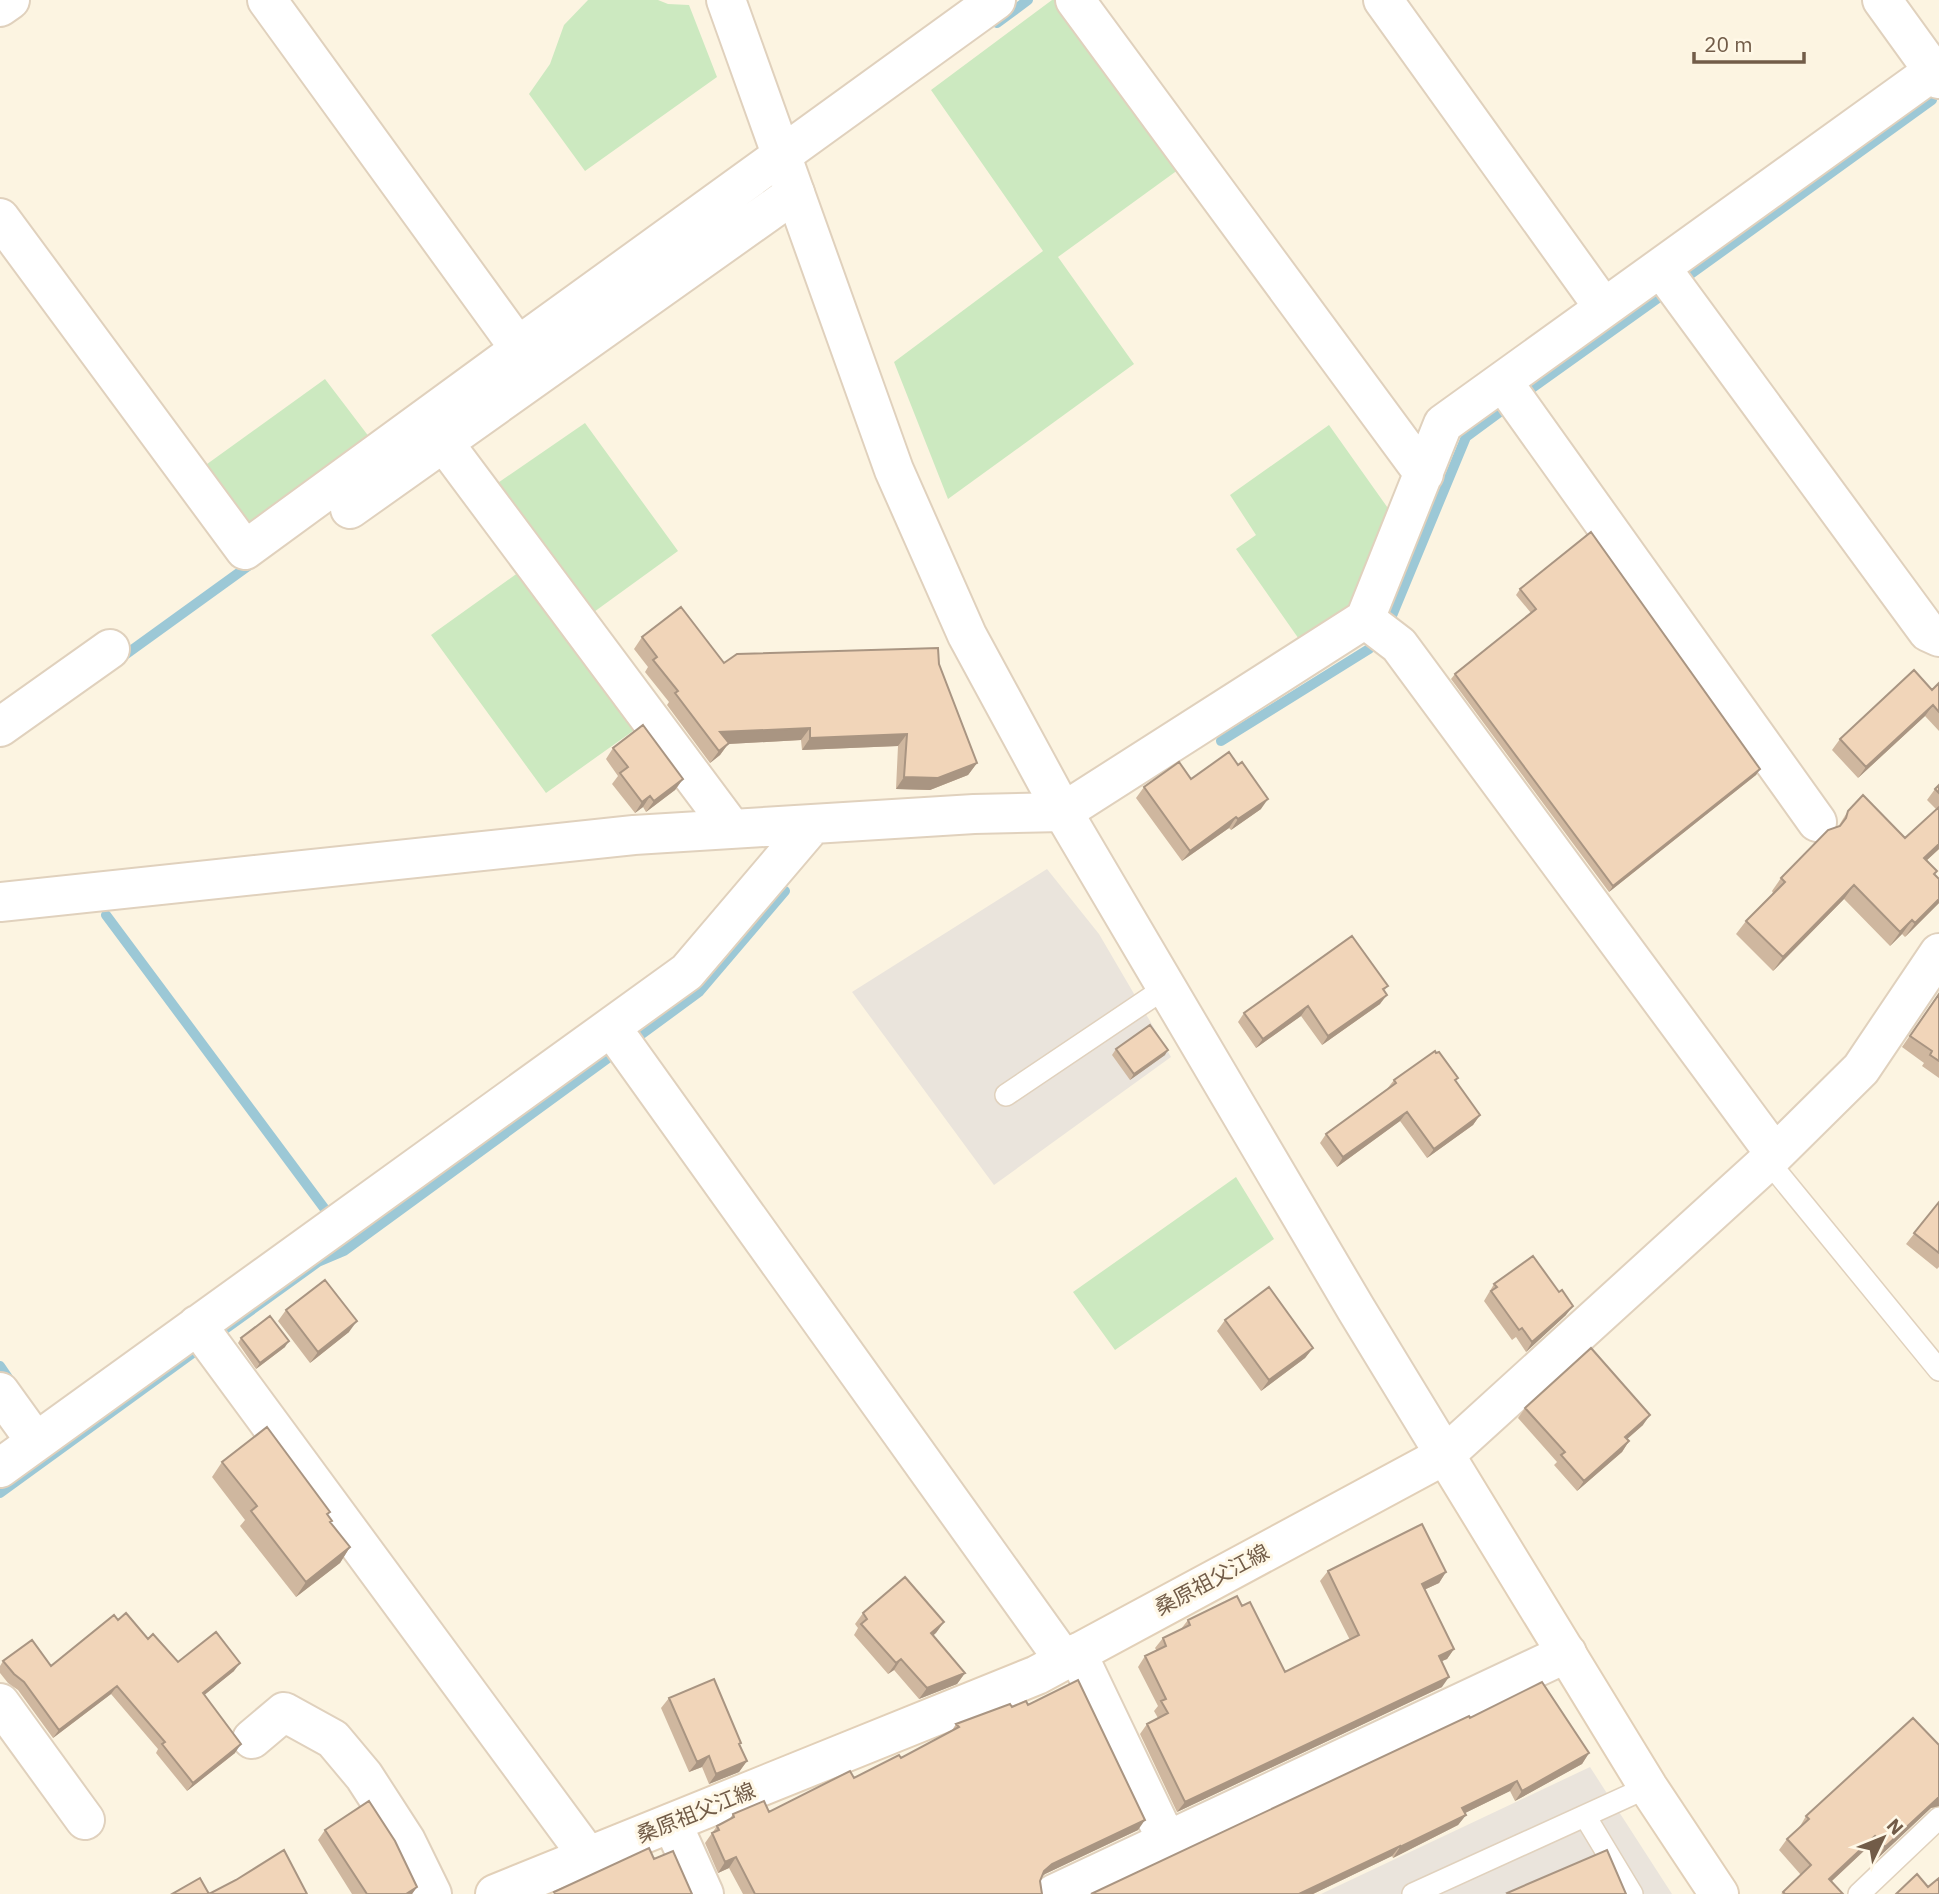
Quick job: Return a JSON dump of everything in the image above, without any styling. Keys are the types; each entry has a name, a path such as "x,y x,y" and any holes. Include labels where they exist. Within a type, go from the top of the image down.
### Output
{"street":[{"path":"0,7 10,0"},
{"path":"267,0 525,357"},
{"path":"726,0 894,470 967,635 1063,812 1165,988 1648,1787 1719,1894"},
{"path":"350,509 444,443 525,357 781,154 996,0"},
{"path":"1075,0 1424,474"},
{"path":"1383,0 1604,309"},
{"path":"0,902 634,835 974,814 1063,812 1365,619 1443,425 1937,72 1882,0"},
{"path":"0,218 245,551 525,357 795,193"},
{"path":"1661,268 1928,632 1939,637"},
{"path":"1503,382 1817,822"},
{"path":"444,443 732,829"},
{"path":"1365,619 1399,645 1772,1157"},
{"path":"0,727 110,649"},
{"path":"0,1468 687,972 813,824"},
{"name":"桑原祖父江線","path":"495,1894 1037,1675 1445,1455 1772,1157 1861,1069 1939,953"},
{"path":"611,1027 1071,1656 1167,1841"},
{"path":"197,1325 588,1856"},
{"path":"0,1392 36,1442"},
{"path":"1054,1894 1567,1653"},
{"path":"0,1703 85,1820"},
{"path":"252,1739 284,1712 333,1739 364,1776 406,1841 432,1894"},
{"path":"672,1823 704,1894"}],"lane":[{"path":"1006,1095 1165,988"},
{"path":"1772,1157 1939,1370"},
{"path":"1413,1894 1648,1787"},
{"path":"1585,1816 1632,1894"},
{"path":"1859,1894 1939,1818"}],"shaded area":[{"path":"1047,869 1099,934 1171,1057 994,1185 852,992"},
{"path":"1590,1767 1672,1894 1321,1894"}],"green space":[{"path":"588,0 658,0 668,4 689,5 717,77 585,171 529,94 550,64 564,25"},
{"path":"1052,0 1059,0 1182,167 1058,257 1134,364 948,499 894,362 1043,251 931,90"},
{"path":"325,379 376,446 246,540 196,472"},
{"path":"585,423 678,551 587,617 492,487"},
{"path":"1329,425 1390,511 1353,612 1301,642 1236,549 1256,535 1230,495"},
{"path":"526,567 640,726 546,793 431,635"},
{"path":"1236,1177 1274,1239 1115,1350 1073,1292"}],"building":[{"path":"1591,532 1760,769 1613,886 1455,674 1536,609 1520,589"},
{"path":"681,607 724,663 737,654 938,648 939,664 977,763 938,778 904,777 907,734 810,738 810,728 720,732 729,743 719,751 675,693 678,691 653,660 657,657 642,637"},
{"path":"1914,670 1932,690 1939,683 1939,712 1933,705 1866,767 1840,739"},
{"path":"643,725 683,779 654,801 650,796 642,802 620,773 628,767 613,748"},
{"path":"1229,752 1238,765 1242,762 1268,799 1238,819 1236,817 1190,851 1144,787 1179,762 1191,779"},
{"path":"1863,795 1905,838 1939,807 1939,844 1924,858 1937,871 1934,874 1939,879 1939,899 1915,923 1912,920 1900,932 1854,885 1783,957 1746,921 1785,882 1781,878 1828,830 1840,826 1848,811"},
{"path":"1352,936 1388,986 1383,989 1387,995 1328,1036 1308,1006 1263,1039 1244,1013"},
{"path":"1939,994 1939,1061 1930,1055 1932,1051 1910,1036"},
{"path":"1150,1025 1168,1050 1134,1074 1116,1049"},
{"path":"1435,1051 1439,1052 1458,1078 1455,1080 1480,1115 1434,1149 1407,1112 1343,1157 1326,1134"},
{"path":"1939,1202 1939,1253 1914,1233"},
{"path":"1533,1256 1559,1292 1562,1290 1573,1306 1532,1342 1522,1328 1519,1330 1491,1291 1497,1287 1494,1284"},
{"path":"325,1280 357,1321 318,1352 286,1310"},
{"path":"1269,1287 1313,1348 1269,1380 1225,1320"},
{"path":"270,1316 289,1341 260,1363 241,1338"},
{"path":"1591,1348 1650,1415 1625,1437 1629,1441 1584,1481 1561,1455 1565,1452 1525,1408"},
{"path":"267,1427 330,1512 327,1514 332,1521 330,1522 350,1547 306,1582 251,1511 257,1506 222,1462"},
{"path":"1422,1524 1446,1572 1422,1584 1454,1649 1439,1656 1449,1677 1185,1802 1147,1724 1168,1713 1161,1701 1166,1699 1145,1656 1166,1646 1163,1638 1190,1625 1188,1620 1237,1596 1242,1606 1250,1602 1285,1672 1359,1635 1328,1571"},
{"path":"905,1577 944,1622 931,1633 965,1673 927,1688 901,1659 896,1663 861,1624 867,1619 863,1613"},
{"path":"126,1613 148,1639 153,1634 178,1662 216,1632 240,1663 203,1693 241,1744 193,1783 162,1744 165,1742 117,1686 59,1730 24,1682 3,1661 32,1640 51,1666 114,1615 118,1620"},
{"path":"714,1679 747,1761 716,1774 709,1756 697,1762 669,1698"},
{"path":"1078,1680 1145,1820 1052,1864 1044,1871 1040,1881 1042,1894 755,1894 736,1857 725,1862 712,1833 719,1830 717,1826 734,1817 733,1814 764,1801 769,1812 850,1771 854,1778 899,1755 901,1758 959,1727 956,1724 1010,1704 1012,1707 1026,1701 1028,1705"},
{"path":"1542,1682 1589,1753 1522,1791 1517,1781 1462,1808 1466,1815 1299,1894 1091,1894 1469,1716 1470,1718"},
{"path":"1913,1718 1939,1745 1939,1797 1885,1847 1875,1836 1829,1879 1843,1894 1785,1894 1783,1892 1811,1865 1787,1839 1809,1819 1806,1816"},
{"path":"369,1801 395,1841 417,1887 406,1894 367,1894 325,1830"},
{"path":"649,1848 654,1859 673,1851 692,1894 554,1892"},
{"path":"284,1850 307,1894 209,1894"},
{"path":"1607,1850 1626,1894 1507,1893"},
{"path":"1917,1874 1928,1887 1939,1878 1939,1894 1896,1894"},
{"path":"200,1878 209,1894 172,1894"}],"waterway":[{"path":"997,23 1028,0"},
{"path":"1688,276 1932,100"},
{"path":"1528,391 1661,296"},
{"path":"1391,618 1466,437 1504,409"},
{"path":"118,660 255,561"},
{"path":"1221,741 1369,649 1376,642"},
{"path":"635,1039 699,992 785,891"},
{"path":"106,915 327,1212"},
{"path":"221,1332 318,1262 344,1251 615,1053"},
{"path":"0,1493 197,1350"},
{"path":"0,1366 13,1385"}]}
